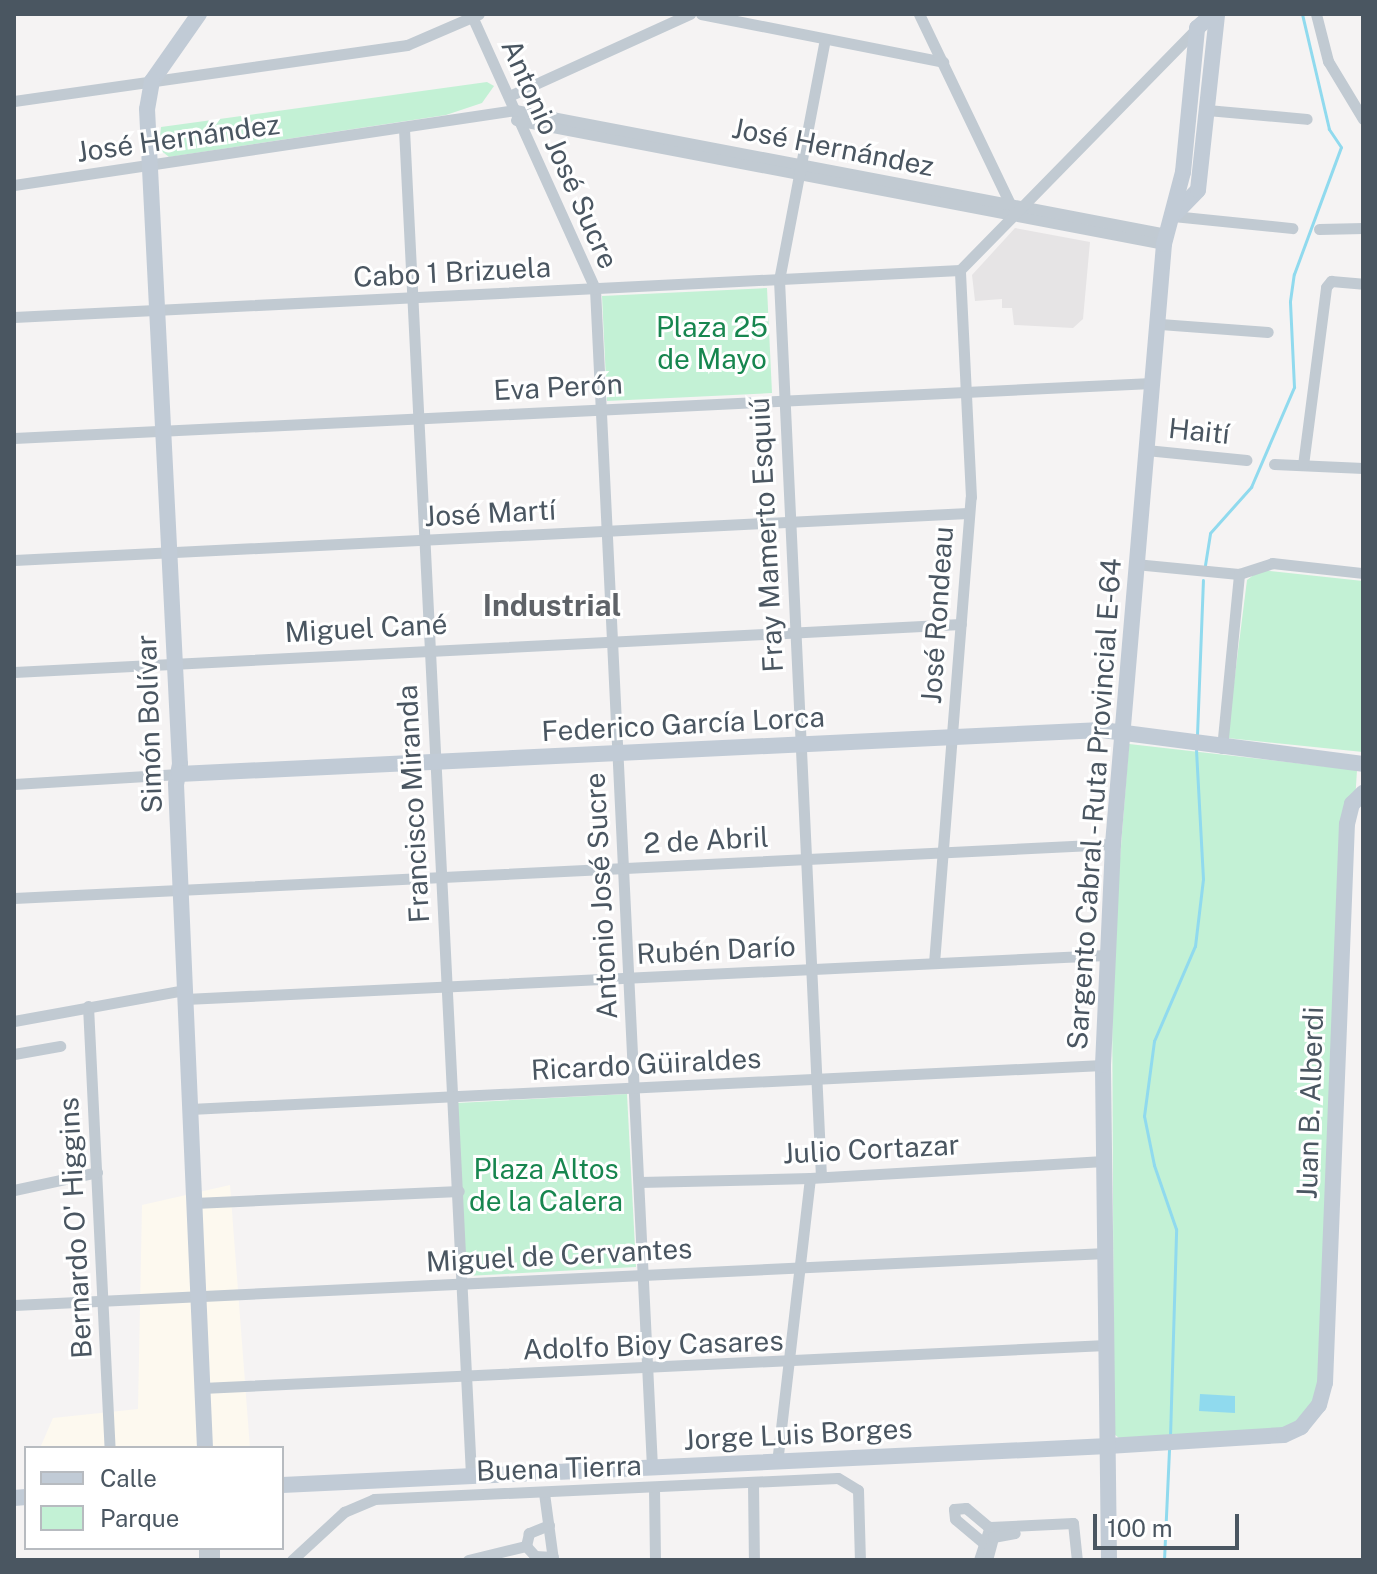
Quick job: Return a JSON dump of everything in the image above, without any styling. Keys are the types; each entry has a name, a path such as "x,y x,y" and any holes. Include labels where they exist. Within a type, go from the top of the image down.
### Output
{"street":[{"path":"152,81 199,14"},
{"path":"509,96 690,14"},
{"path":"701,14 943,62"},
{"path":"919,14 1016,209"},
{"path":"960,270 1016,209 1197,28 1215,14"},
{"name":"Sargento Cabral - Ruta Provincial E-64","path":"1173,216 1198,190 1215,14"},
{"path":"1316,14 1324,52 1363,119"},
{"path":"14,101 407,45 474,15"},
{"name":"Antonio José Sucre","path":"474,15 595,289 652,1466"},
{"name":"Sargento Cabral - Ruta Provincial E-64","path":"1109,1560 1103,1065 1106,955 1135,564 1160,324 1165,239 1183,172 1197,28"},
{"name":"Fray Mamerto Esquiú","path":"777,1463 799,1271 815,1178 817,1081 809,969 779,280 825,39"},
{"name":"Simón Bolívar","path":"152,81 149,166 175,661 185,994 205,1446"},
{"path":"1207,110 1307,119"},
{"name":"José Hernández","path":"14,185 491,116 517,115 1165,239"},
{"name":"Francisco Miranda","path":"404,129 471,1476"},
{"path":"1173,216 1292,228"},
{"path":"1319,229 1363,228"},
{"name":"Cabo 1 Brizuela","path":"14,317 960,270"},
{"name":"José Rondeau","path":"934,963 968,513 960,270"},
{"path":"1303,465 1326,287 1331,281 1363,284"},
{"path":"1160,324 1268,332"},
{"name":"Eva Perón","path":"14,438 1152,383"},
{"name":"Haití","path":"1146,450 1247,460"},
{"path":"1274,464 1363,468"},
{"name":"José Martí","path":"14,560 968,513"},
{"path":"1135,564 1239,574 1272,563 1363,573"},
{"path":"1222,748 1239,574"},
{"name":"Miguel Cané","path":"14,672 175,661 961,624"},
{"name":"Federico García Lorca","path":"14,784 953,737 1121,734 1360,767"},
{"name":"Juan B. Alberdi","path":"1311,1418 1325,1383 1345,843 1348,817 1361,793"},
{"name":"2 de Abril","path":"14,898 1113,844"},
{"name":"Rubén Darío","path":"14,1021 88,1006 185,994 447,987 1106,955"},
{"name":"Bernardo O' Higgins","path":"88,1006 110,1446"},
{"path":"14,1054 60,1046"},
{"name":"Ricardo Güiraldes","path":"190,1109 1103,1065"},
{"name":"Julio Cortazar","path":"639,1182 815,1178 1104,1161"},
{"path":"14,1190 97,1172"},
{"path":"194,1203 459,1191"},
{"name":"Miguel de Cervantes","path":"14,1305 463,1283 799,1271 1106,1253"},
{"name":"Adolfo Bioy Casares","path":"202,1388 648,1367 789,1364 1106,1345"},
{"name":"Jorge Luis Borges","path":"284,1486 1284,1435 1311,1418"},
{"name":"Buena Tierra","path":"292,1560 318,1534 365,1501 850,1481 860,1497 860,1560"},
{"path":"753,1483 754,1560"},
{"path":"654,1488 655,1560"},
{"path":"526,1546 535,1556 553,1559 544,1493"},
{"path":"986,1550 955,1519 954,1509 966,1508 993,1531 1075,1527 1077,1560"},
{"path":"526,1546 529,1533 549,1525"},
{"path":"979,1560 993,1531"},
{"path":"468,1560 526,1546"}],"shaded area":[{"path":"1015,228 1090,242 1083,319 1073,328 1014,325 1012,308 1002,308 1002,299 975,301 972,275"},
{"path":"230,1185 250,1446 41,1446 53,1418 138,1409 142,1205"}],"green space":[{"path":"487,82 494,86 482,103 446,115 169,157 159,149 161,127"},
{"name":"Plaza 25 de Mayo","path":"767,288 772,393 607,401 602,296"},
{"path":"1260,570 1363,581 1363,752 1227,738 1247,580"},
{"path":"1129,744 1357,770 1318,1397 1292,1429 1119,1438 1114,1434 1112,960"},
{"name":"Plaza Altos de la Calera","path":"627,1094 636,1267 466,1276 457,1103"}],"water":[{"path":"1200,1394 1235,1396 1235,1413 1199,1411"}],"waterway":[{"path":"1205,565 1210,533 1251,487 1294,387 1290,301 1294,274 1341,147 1329,129 1302,14"},
{"path":"1197,735 1203,580"},
{"path":"1170,1437 1176,1229 1154,1165 1144,1116 1154,1041 1195,946 1203,879 1196,750"},
{"path":"1164,1560 1169,1449"}],"district":[{"name":"Industrial","path":"552,605"}]}
